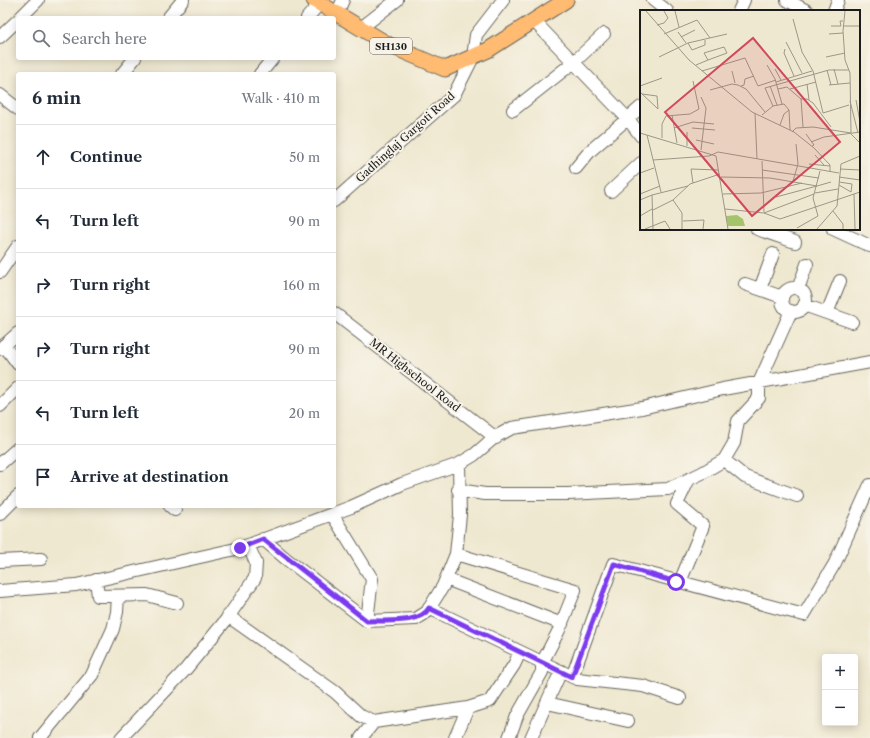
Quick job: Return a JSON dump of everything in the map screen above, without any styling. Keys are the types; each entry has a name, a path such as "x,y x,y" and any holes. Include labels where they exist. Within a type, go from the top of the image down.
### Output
{"main road":[{"name":"SH130","path":"317,2 340,7 361,28 389,45 445,69 488,50 566,0"}],"street":[{"path":"22,16 38,0"},
{"path":"170,16 183,0"},
{"path":"361,28 398,0"},
{"name":"Gadhinglaj Gargoti Road","path":"336,199 454,95 473,56 476,35 503,0"},
{"path":"653,0 666,10"},
{"path":"739,10 744,0"},
{"path":"787,0 805,10"},
{"path":"834,10 838,0"},
{"path":"308,16 317,2"},
{"path":"534,21 628,119 640,135"},
{"path":"0,37 16,22"},
{"path":"513,110 574,62 604,34"},
{"path":"124,72 133,60"},
{"path":"262,72 272,60"},
{"path":"0,95 16,107"},
{"path":"576,168 590,151 640,108"},
{"path":"611,191 640,164"},
{"path":"760,230 795,242"},
{"path":"835,230 870,246"},
{"path":"0,272 16,249"},
{"path":"760,289 773,254"},
{"path":"798,289 807,264"},
{"path":"827,313 840,281"},
{"path":"745,284 782,297"},
{"path":"798,289 804,294 804,305 798,311 791,312 784,308 782,297 787,290 798,289"},
{"path":"804,305 852,322"},
{"path":"458,490 486,494 568,494 643,491 668,489 689,479 724,460 734,443 738,422 759,398 759,383 791,312"},
{"name":"MR Highschool Road","path":"336,315 495,437"},
{"path":"16,335 2,347 16,362"},
{"path":"0,591 76,585 248,545 332,514 402,484 459,464 474,455 495,437 512,428 642,408 759,383 870,362"},
{"path":"0,406 16,390"},
{"path":"0,464 16,450"},
{"path":"724,460 745,477 797,496"},
{"path":"263,539 367,621 416,619 427,612 446,579 456,554 460,515 458,490 459,464"},
{"path":"680,582 703,526 677,504 689,479"},
{"path":"531,738 547,703 566,674 614,564 804,615 835,563 870,485"},
{"path":"0,514 16,498"},
{"path":"332,514 372,579 367,621"},
{"path":"121,738 186,669 228,616 255,578 256,563 248,545"},
{"path":"456,554 575,590 562,624 542,663 542,672 517,716 509,738"},
{"path":"0,561 41,559"},
{"path":"446,579 562,624"},
{"path":"96,580 98,596 147,595 177,604"},
{"path":"40,738 92,675 113,629 117,612 118,596"},
{"path":"429,608 577,679 643,686 680,698"},
{"path":"228,616 335,692 361,716 374,722 468,708 490,701 514,665 520,652"},
{"path":"547,703 628,721"},
{"path":"455,738 468,708"},
{"path":"361,738 374,722"}],"route":[{"path":"240,548 263,539 285,558 367,621 416,619 427,612 429,608 572,677 614,564 676,582"}]}
